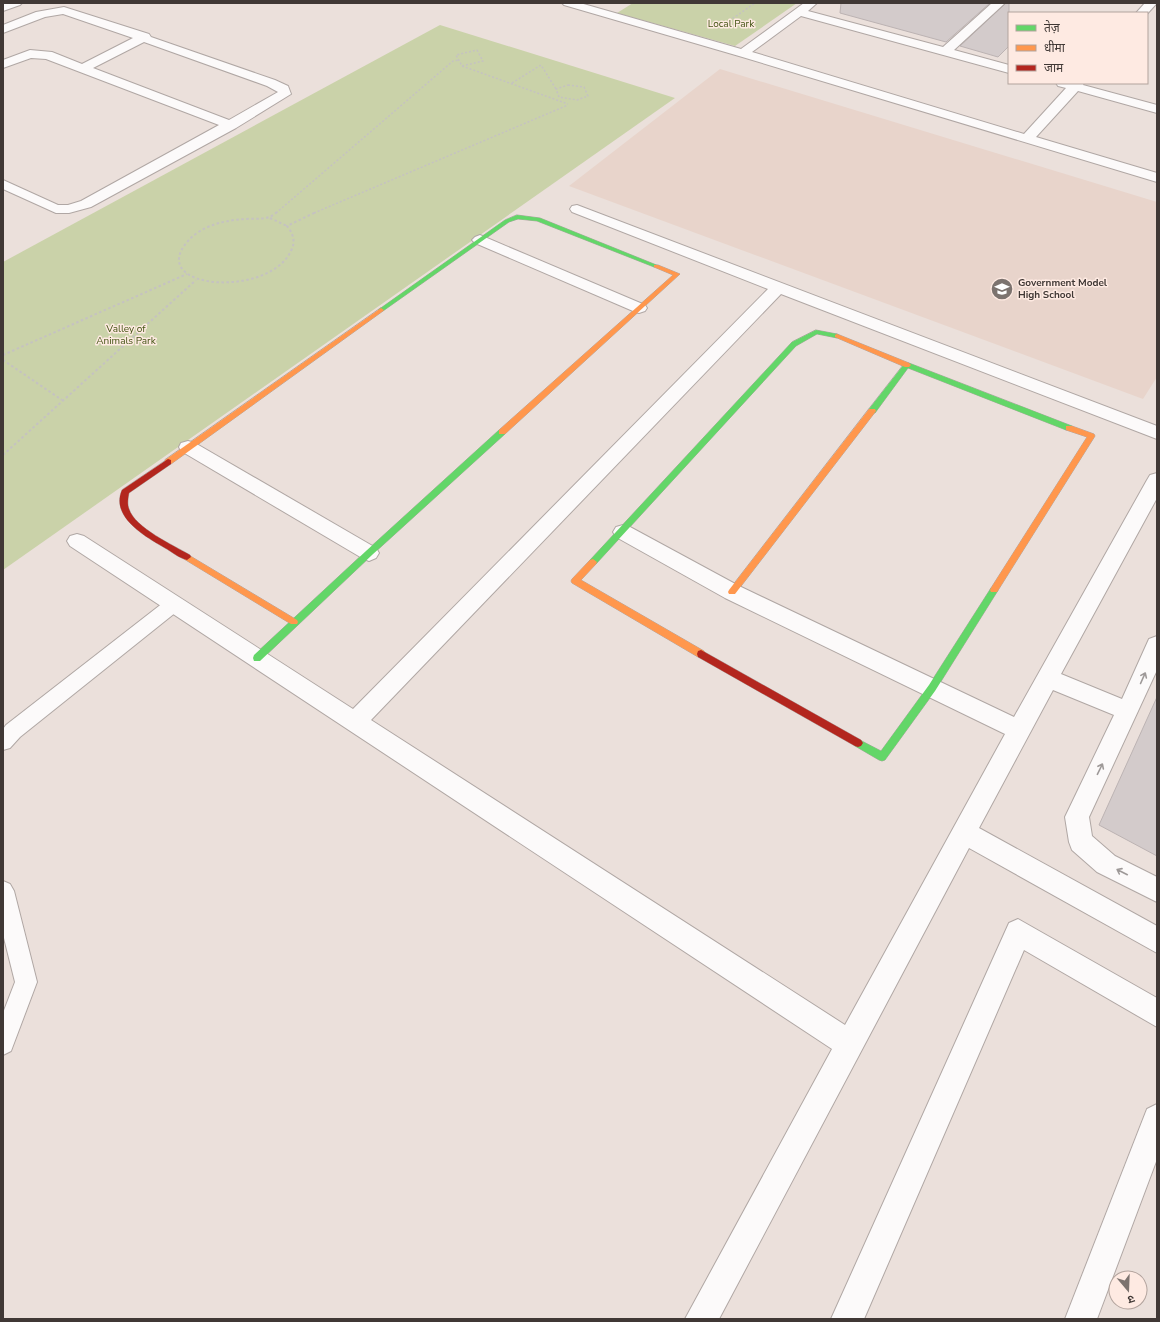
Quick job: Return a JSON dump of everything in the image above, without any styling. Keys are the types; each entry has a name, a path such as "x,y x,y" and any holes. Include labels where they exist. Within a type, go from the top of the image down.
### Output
{"street":[{"path":"3,8 16,3"},
{"path":"568,3 743,53 1157,178"},
{"path":"743,53 811,3"},
{"path":"946,52 999,3"},
{"path":"1143,12 1151,3"},
{"path":"606,14 621,5"},
{"path":"3,29 55,10 64,10 145,37 284,89 285,94 86,204 69,209 56,209 3,184"},
{"path":"799,12 1008,69"},
{"path":"83,68 145,37"},
{"path":"3,64 30,54 40,53 83,68 230,125"},
{"path":"1027,139 1072,84 1157,109"},
{"path":"577,209 1157,433"},
{"path":"257,658 369,553 677,274 538,219 528,216 517,217 507,221 125,492 122,504 127,516 140,528 294,622"},
{"path":"480,240 639,308"},
{"path":"355,722 779,287"},
{"path":"818,332 841,337 907,365 1091,436 932,688 882,757 575,581 623,532 794,344 804,337 818,332"},
{"path":"732,592 907,365"},
{"path":"188,447 369,553"},
{"path":"701,1319 1019,730 1157,480"},
{"path":"623,532 732,592 1019,730"},
{"path":"78,541 849,1044"},
{"path":"1157,645 1128,712 1077,817 1081,842 1106,864 1157,890"},
{"path":"1048,678 1128,712"},
{"path":"964,832 1157,940"},
{"path":"848,1319 1018,932 1157,1012"},
{"path":"1081,1319 1157,1119"}],"lane":[{"path":"3,742 13,731 174,604"},
{"path":"3,891 26,982 3,1043"}],"path":[{"path":"725,23 755,3"},
{"path":"462,66 483,61 477,50 456,55 462,66 568,105"},
{"path":"270,218 453,61 459,60"},
{"path":"511,83 541,65 556,89 559,97"},
{"path":"553,99 559,97 577,100 588,96 584,87 568,85 556,89"},
{"path":"567,99 568,105"},
{"path":"287,226 321,209 568,105"},
{"path":"253,218 270,218 291,229 294,240 291,253 286,261 272,272 252,278 225,282 196,280 187,274 180,266 178,258 184,244 195,234 222,223 253,218"},
{"path":"3,355 187,274"},
{"path":"3,455 196,280"},
{"path":"3,360 62,400"}],"shaded area":[{"name":"Government Model High School","path":"720,69 1157,202 1157,377 1143,399 569,186"}],"green space":[{"name":"Local Park","path":"633,3 797,3 735,46 617,13"},
{"name":"Valley of Animals Park","path":"440,25 675,98 3,570 3,262"}],"building":[{"path":"841,3 990,3 946,42 840,13"},
{"path":"1006,3 1009,3 1008,47 998,57 960,46"},
{"path":"1157,697 1157,856 1099,825"}],"traffic: fast":[{"path":"381,310 507,221 517,217 538,219 656,266"},
{"path":"593,562 794,344 816,332 837,336"},
{"path":"872,411 907,365 1069,428"},
{"path":"257,658 369,553 502,432"},
{"path":"858,743 882,757 932,688 994,590"}],"traffic: slow":[{"path":"502,432 677,274 656,266"},
{"path":"168,462 381,310"},
{"path":"837,336 907,365"},
{"path":"732,592 872,411"},
{"path":"994,590 1091,436 1069,428"},
{"path":"187,557 294,622"},
{"path":"593,562 575,581 701,654"}],"traffic: jam":[{"path":"168,462 125,492 124,508 129,517 144,531 187,557"},
{"path":"701,654 858,743"}],"place":[{"name":"Government Model High School","path":"1002,289"}]}
